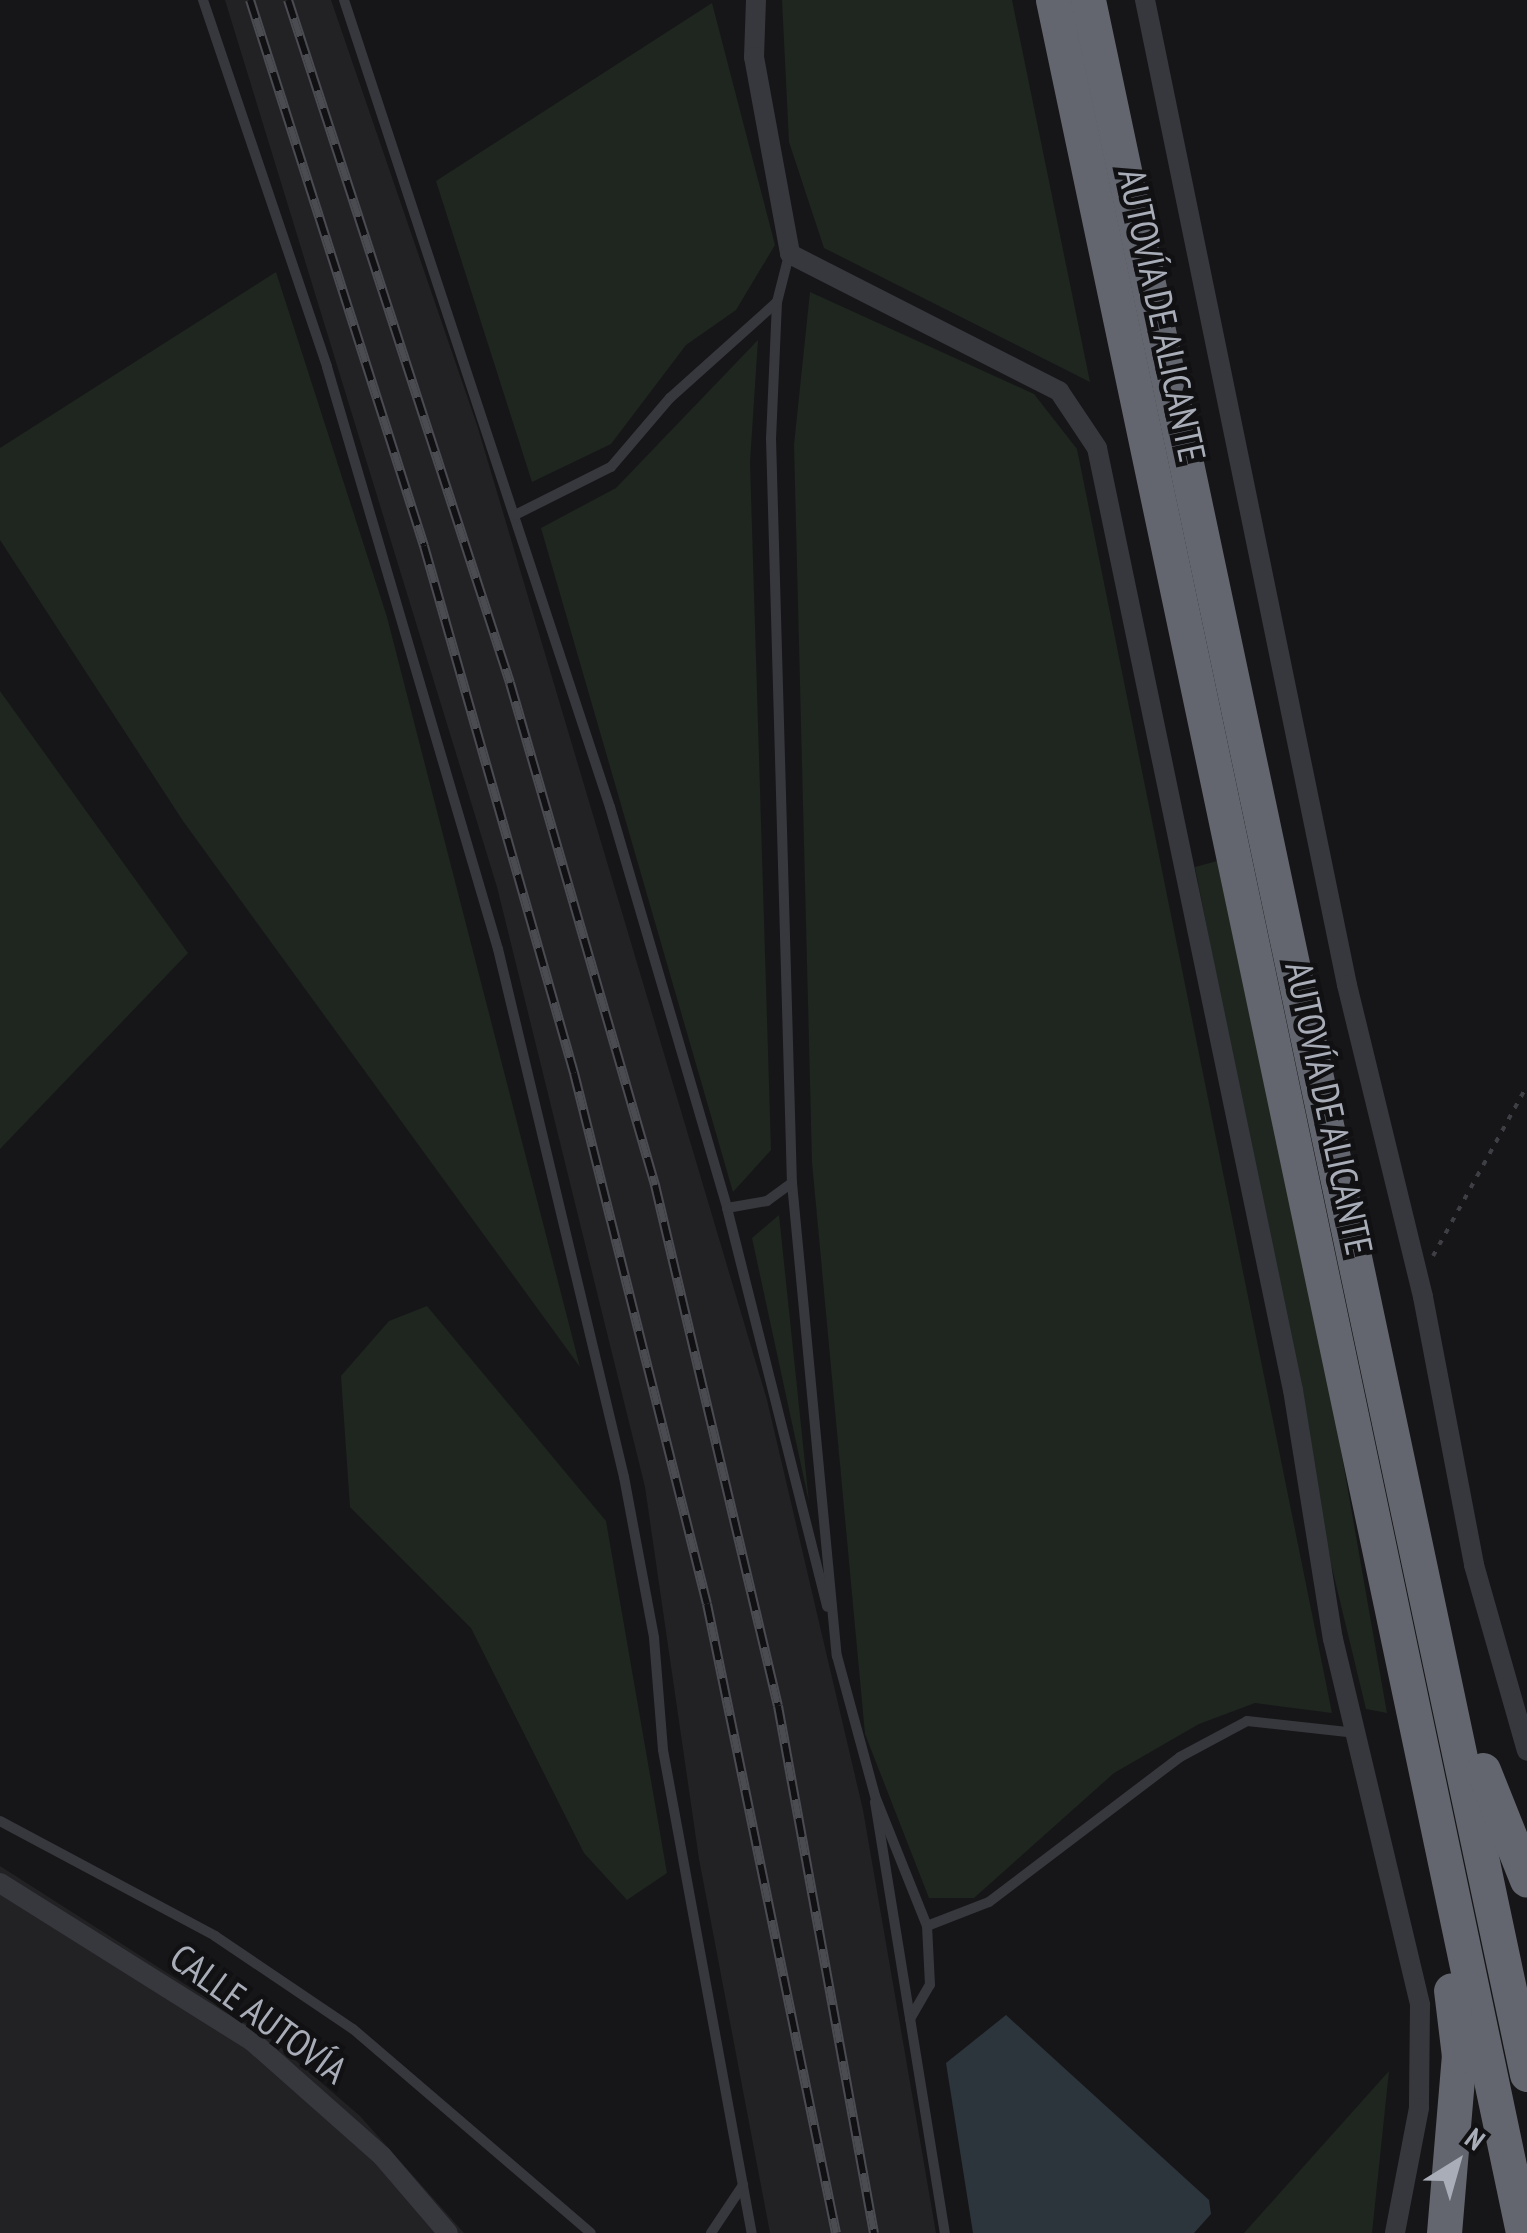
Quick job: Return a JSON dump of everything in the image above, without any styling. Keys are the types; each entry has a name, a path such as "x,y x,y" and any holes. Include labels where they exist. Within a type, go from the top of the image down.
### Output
{"highway":[{"name":"AUTOVÍA DE ALICANTE","path":"1053,0 1524,2233"},
{"name":"AUTOVÍA DE ALICANTE","path":"1088,0 1527,2074"},
{"path":"1443,1680 1527,1880"},
{"path":"1444,2233 1459,2056 1446,1948 1452,1894"}],"street":[{"path":"1145,0 1318,854 1423,1296 1474,1565 1527,1751"},
{"path":"752,4 790,254 1013,363 1086,421 1359,1734 1420,2005 1419,2108 1396,2233"},
{"name":"CALLE AUTOVÍA","path":"0,1884 252,2041 382,2156 448,2233"}],"lane":[{"path":"202,0 327,367 498,949 624,1478 654,1638 662,1750 752,2233"},
{"path":"344,0 515,515 727,1208 875,1796 945,2233"},
{"path":"790,254 777,302 771,457 792,1183 837,1647"},
{"path":"515,515 611,467 670,398 777,302"},
{"path":"727,1208 768,1202 792,1183"},
{"path":"928,1926 989,1902 1180,1756 1248,1720 1359,1734"},
{"path":"875,1796 928,1926 930,1986 910,2020"},
{"path":"0,1821 215,1936 353,2029 591,2233"},
{"path":"711,2233 743,2185"}],"path":[{"path":"1423,1296 1437,1241 1527,1086"}],"shaded area":[{"path":"225,0 331,0 477,425 767,1400 863,1810 936,2233 770,2233 699,1859 645,1487 497,887"},
{"path":"782,0 1012,0 1090,382 824,248 789,142"},
{"path":"712,3 775,245 736,310 686,345 611,444 532,482 436,181"},
{"path":"276,272 387,617 580,1367 183,821 0,540 0,448"},
{"path":"810,292 1034,394 1077,449 1332,1713 1255,1703 1199,1724 1114,1773 974,1898 929,1898 865,1734 812,1162 794,445"},
{"path":"758,340 750,462 771,1150 733,1192 541,528 616,488"},
{"path":"0,691 188,953 0,1149"},
{"path":"1217,861 1333,1405 1387,1713 1366,1709 1331,1564 1195,867"},
{"path":"779,1215 809,1502 752,1238"},
{"path":"427,1306 606,1521 667,1873 627,1900 584,1853 471,1628 350,1507 341,1376 389,1321"},
{"path":"0,1866 272,2040 360,2116 464,2233 0,2233"},
{"path":"1006,2015 1209,2200 1211,2214 1194,2233 973,2233 946,2063"},
{"path":"1389,2071 1372,2233 1244,2233"}],"railway":[{"path":"250,0 424,546 574,1073 707,1604 836,2233"},
{"path":"288,0 510,683 655,1185 778,1706 874,2233"}]}
